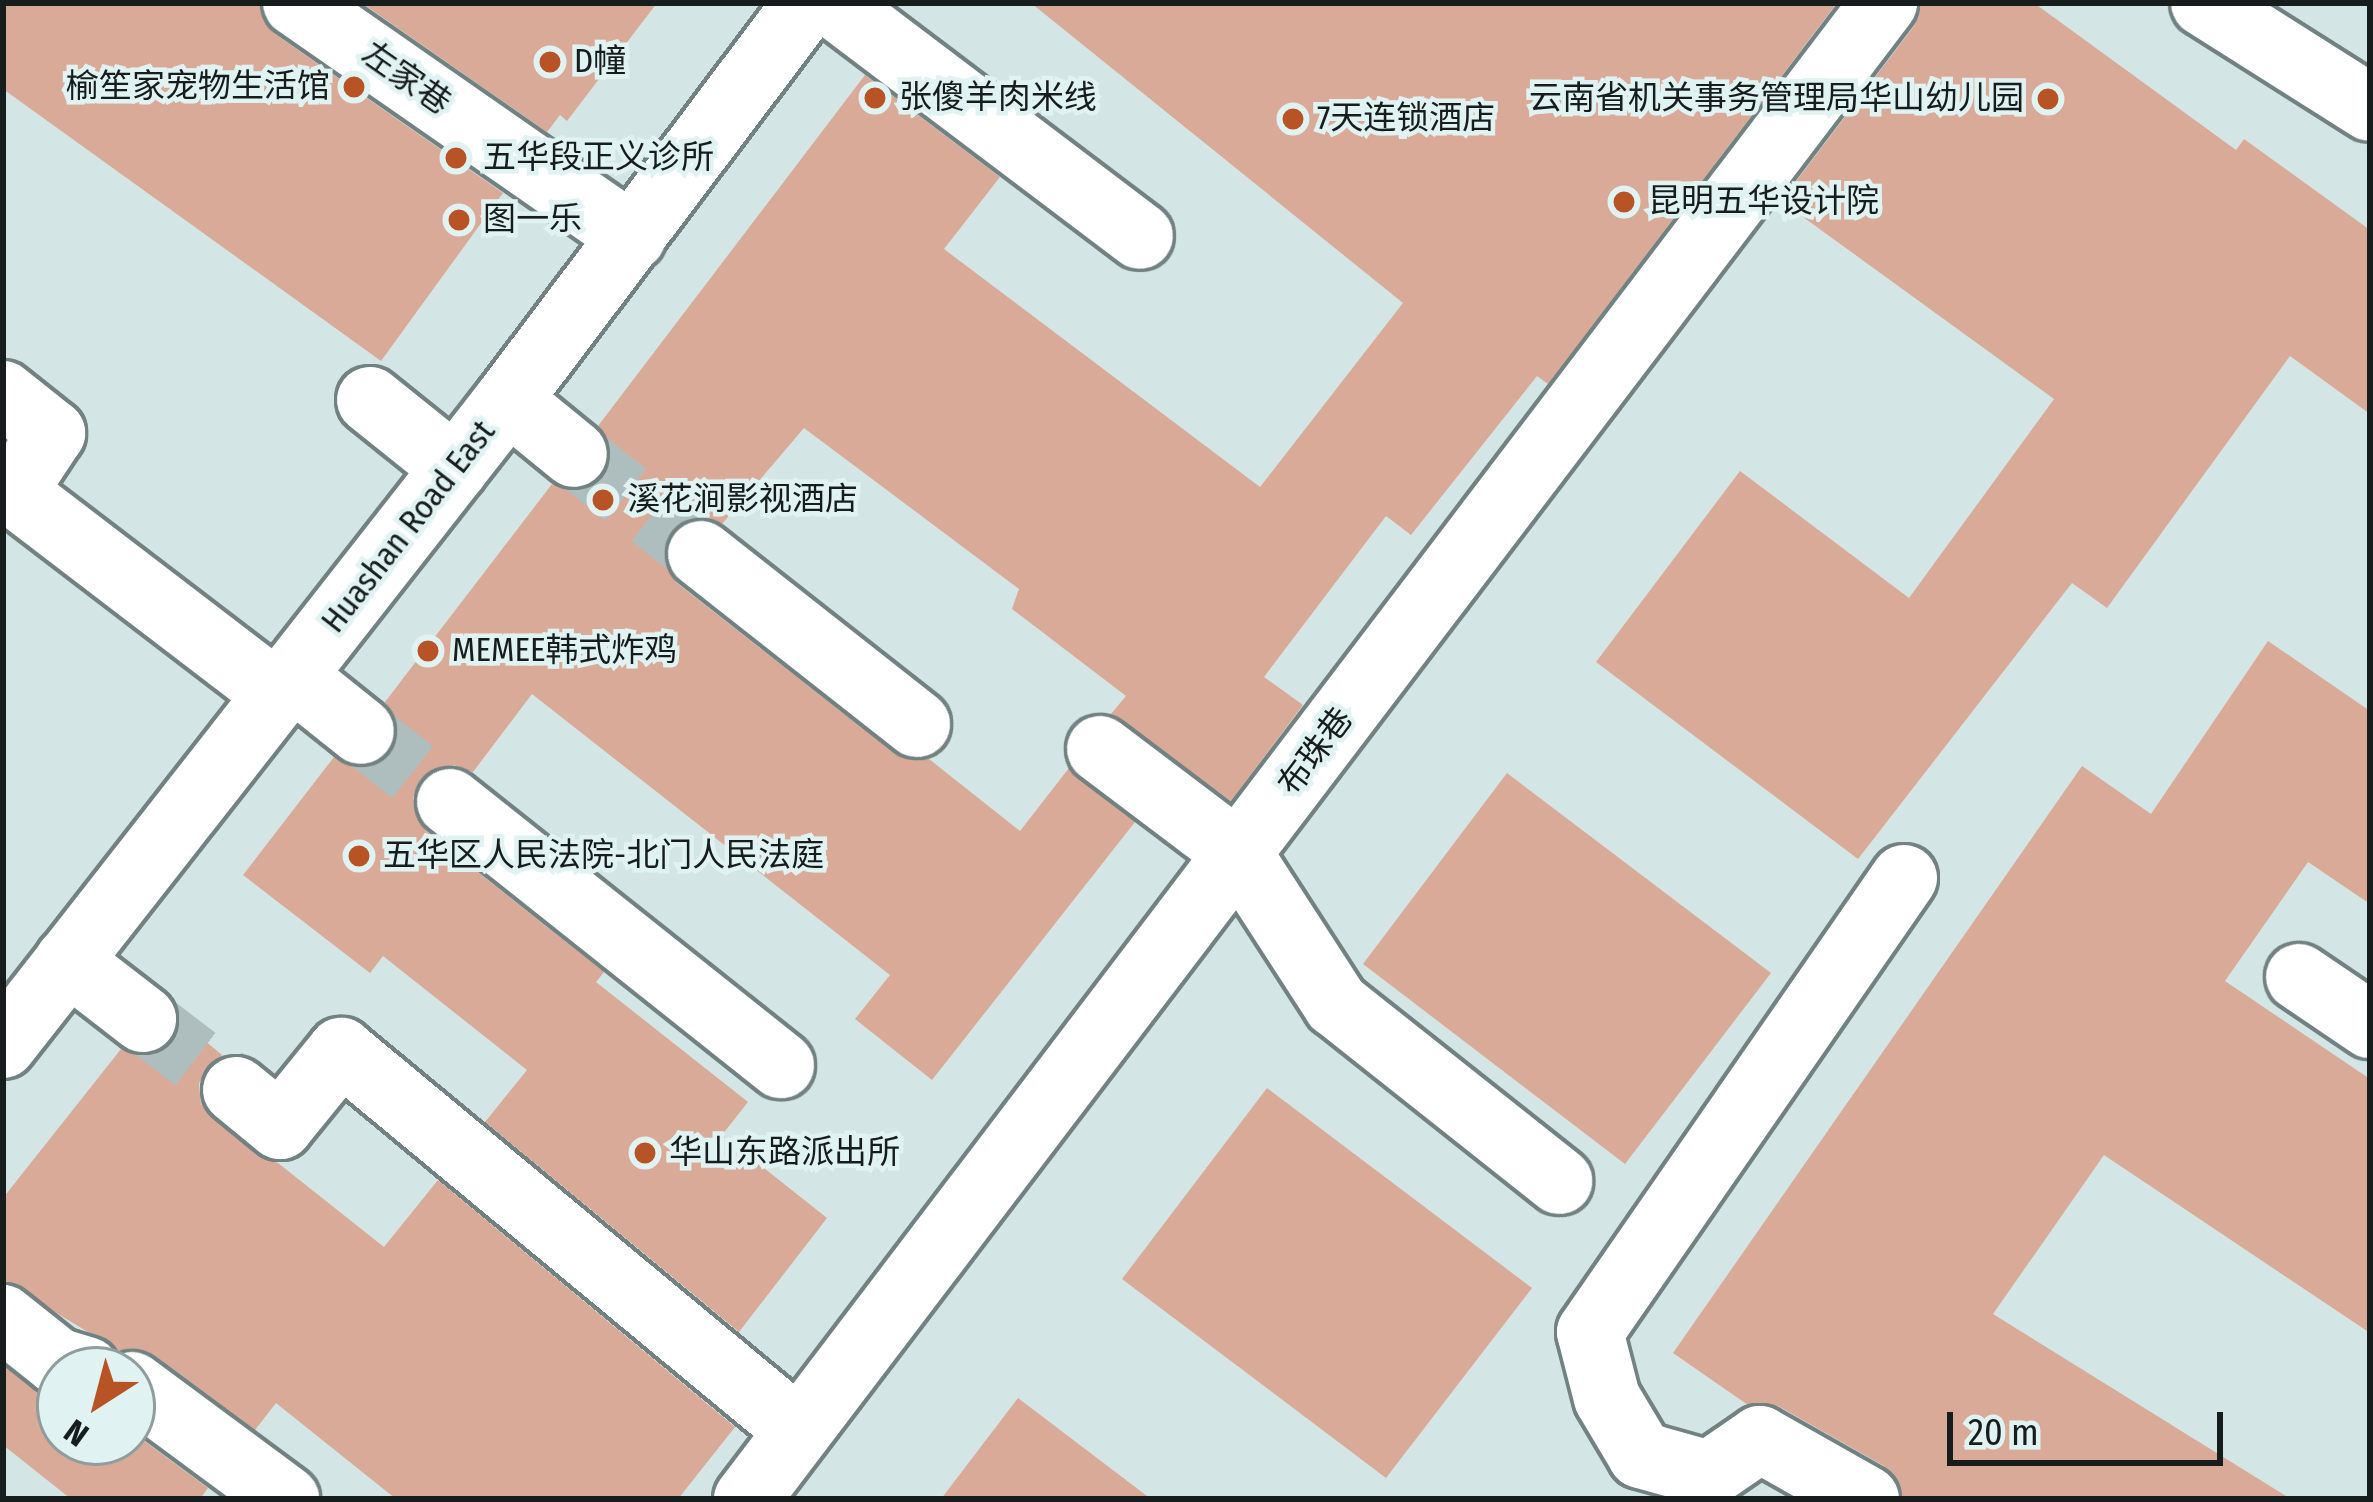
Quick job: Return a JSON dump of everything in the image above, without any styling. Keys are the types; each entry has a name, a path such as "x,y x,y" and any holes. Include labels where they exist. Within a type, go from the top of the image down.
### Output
{"street":[{"name":"左家巷","path":"296,3 633,237"},
{"name":"Huashan Road East","path":"3,1045 508,400 807,3"},
{"path":"832,3 1140,236"},
{"name":"布珠巷","path":"747,1499 1884,3"},
{"path":"2204,3 2370,108"},
{"path":"3,394 52,433 8,493 285,685 361,731"},
{"path":"370,400 455,468"},
{"path":"508,400 574,454"},
{"path":"700,554 917,724"},
{"path":"1100,748 1239,854 1336,1004 1559,1181"},
{"path":"450,802 781,1065"},
{"path":"1866,1499 1760,1439 1709,1474 1641,1454 1607,1398 1589,1332 1904,878"},
{"path":"68,961 143,1019"},
{"path":"2299,977 2370,1025"},
{"path":"236,1090 280,1126 341,1051 798,1430"},
{"path":"3,1318 39,1346"},
{"path":"156,1403 286,1499"}],"building":[{"path":"3,3 259,3 275,34 503,193 381,361 3,89"},
{"name":"D幢","path":"362,3 657,3 567,121 560,115 547,132"},
{"path":"1031,3 1837,3 1548,384 1537,376 1411,535 1386,516 1264,677 1303,705 1231,801 1111,714 1126,696 1012,609 1019,589 804,428 722,524 688,519 672,530 664,550 677,583 894,753 929,759 1020,831 1069,768 1135,822 932,1080 855,1019 890,975 532,694 473,772 454,765 421,778 413,798 426,831 604,972 596,982 748,1102 722,1135 827,1218 739,1332 485,1122 527,1070 383,956 370,973 243,875 334,757 357,768 391,753 396,718 385,702 552,484 586,489 604,477 609,442 598,426 865,75 1000,177 944,249 1260,487 1403,303"},
{"path":"1921,3 2034,3 2236,150 2244,139 2370,230 2370,414 2290,356 2107,608 2072,583 1858,859 1596,662 1740,471 1909,598 2054,399 1781,201 1914,26"},
{"path":"2268,641 2370,711 2370,904 2308,862 2225,981 2370,1079 2370,1333 2104,1155 1993,1314 2291,1499 1903,1499 1884,1466 1778,1406 1748,1405 1673,1353 2082,766 2151,814"},
{"path":"1507,773 1771,973 1625,1164 1363,964"},
{"path":"180,1020 222,1055 199,1083 201,1104 256,1155 278,1163 384,1247 438,1180 735,1427 678,1499 396,1499 276,1403 255,1430 156,1356 156,1346 111,1346 3,1281 3,1198 121,1049 158,1053"},
{"path":"1267,1088 1532,1288 1386,1478 1122,1279"},
{"path":"3,1366 36,1386 36,1466 156,1466 156,1450 208,1488 200,1499 71,1499 3,1445"},
{"path":"1018,1398 1151,1499 941,1499"}],"tunnel":[{"path":"574,454 701,554"},
{"path":"361,731 450,802"},
{"path":"143,1019 236,1090"}],"place":[{"name":"D幢","path":"550,62"},
{"name":"榆笙家宠物生活馆","path":"354,87"},
{"name":"张傻羊肉米线","path":"875,98"},
{"name":"云南省机关事务管理局华山幼儿园","path":"2048,99"},
{"name":"7天连锁酒店","path":"1293,119"},
{"name":"五华段正义诊所","path":"456,158"},
{"name":"昆明五华设计院","path":"1624,202"},
{"name":"图一乐","path":"459,220"},
{"name":"溪花涧影视酒店","path":"603,500"},
{"name":"MEMEE韩式炸鸡","path":"428,651"},
{"name":"五华区人民法院-北门人民法庭","path":"359,856"},
{"name":"华山东路派出所","path":"645,1153"}]}
